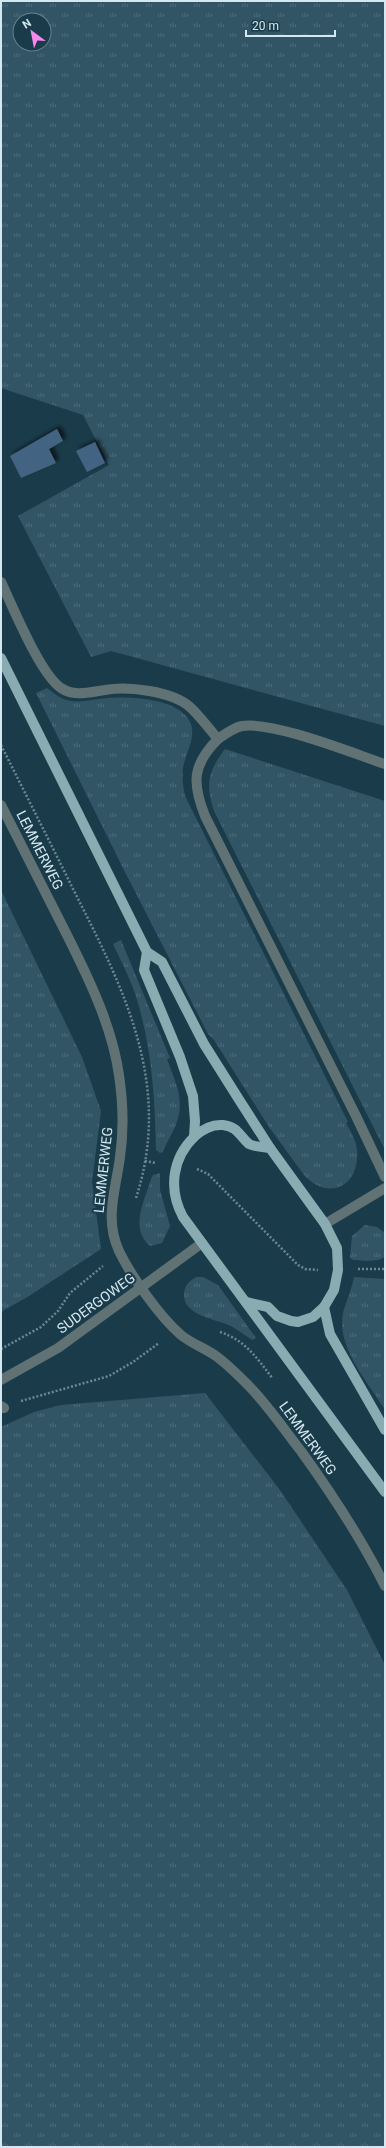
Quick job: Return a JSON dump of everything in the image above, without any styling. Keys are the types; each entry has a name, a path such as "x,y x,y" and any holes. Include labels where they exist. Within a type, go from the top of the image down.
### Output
{"main road":[{"path":"1,658 147,952 162,962 204,1044 270,1148 325,1224 335,1243 339,1259 338,1277 334,1290 324,1307 312,1317 298,1322 291,1321 277,1316 268,1307 246,1302"},
{"path":"147,952 144,970 180,1057 193,1096 195,1121 194,1137"},
{"path":"270,1148 250,1144 238,1131 229,1126 212,1126 200,1132 183,1150 177,1161 174,1188 180,1211 385,1492"},
{"path":"324,1307 330,1334 385,1430"}],"street":[{"path":"1,582 47,674 60,688 74,693 119,689 164,694 190,707 218,739"},
{"path":"385,764 268,727 244,726 235,728 218,739 205,754 195,780 195,788 204,816 356,1116 385,1177"},
{"name":"LEMMERWEG","path":"1,805 89,980 102,1013 116,1058 122,1096 123,1119 120,1158 113,1190 111,1208 113,1230 120,1253 142,1287 175,1329 232,1369 267,1405 334,1497 358,1536 385,1586"},
{"path":"325,1224 385,1188"},
{"name":"SUDERGOWEG","path":"1,1380 58,1348 202,1243"}],"path":[{"path":"140,1185 145,1161"},
{"path":"192,1169 208,1174 298,1265 305,1269 324,1270"},
{"path":"1,1349 41,1327 58,1311 74,1290 120,1253"},
{"path":"352,1269 385,1269"},
{"path":"3,1407 109,1376 150,1351 175,1329"}],"green space":[{"path":"1,1 385,1 385,726 111,651 91,657 18,516 109,465 83,415 1,388"},
{"path":"47,688 61,698 71,701 117,697 154,700 177,709 186,715 191,724 192,735 183,768 185,796 348,1122 346,1123 353,1136 357,1150 357,1163 354,1173 348,1181 341,1186 323,1188 304,1175 269,1127 214,1040 208,1034 36,693"},
{"path":"225,749 385,801 385,1150 214,811 209,786 210,778 215,764"},
{"path":"1,890 82,1057 101,1111 92,1182 101,1249 29,1296 1,1312"},
{"path":"121,940 170,1058 167,1059 180,1101 180,1109 175,1127 163,1152 160,1153 156,1150 152,1076 143,1021 133,988 113,944"},
{"path":"160,1173 160,1190 170,1226 162,1243 150,1246 140,1231 140,1214 151,1179 153,1175"},
{"path":"365,1225 377,1227 385,1233 385,1257 378,1260 369,1261 353,1260 350,1258 352,1236"},
{"path":"196,1277 203,1277 218,1285 256,1338 252,1340 231,1326 202,1316 189,1307 185,1301 184,1291 187,1284"},
{"path":"354,1277 385,1279 385,1410 355,1364 344,1339 342,1326 343,1313"},
{"path":"205,1393 280,1490 347,1590 385,1665 385,2147 1,2147 1,1427 34,1412 61,1405"}],"building":[{"path":"57,429 63,441 49,449 56,463 21,478 10,456"},
{"path":"95,442 105,463 87,472 76,451"}]}
